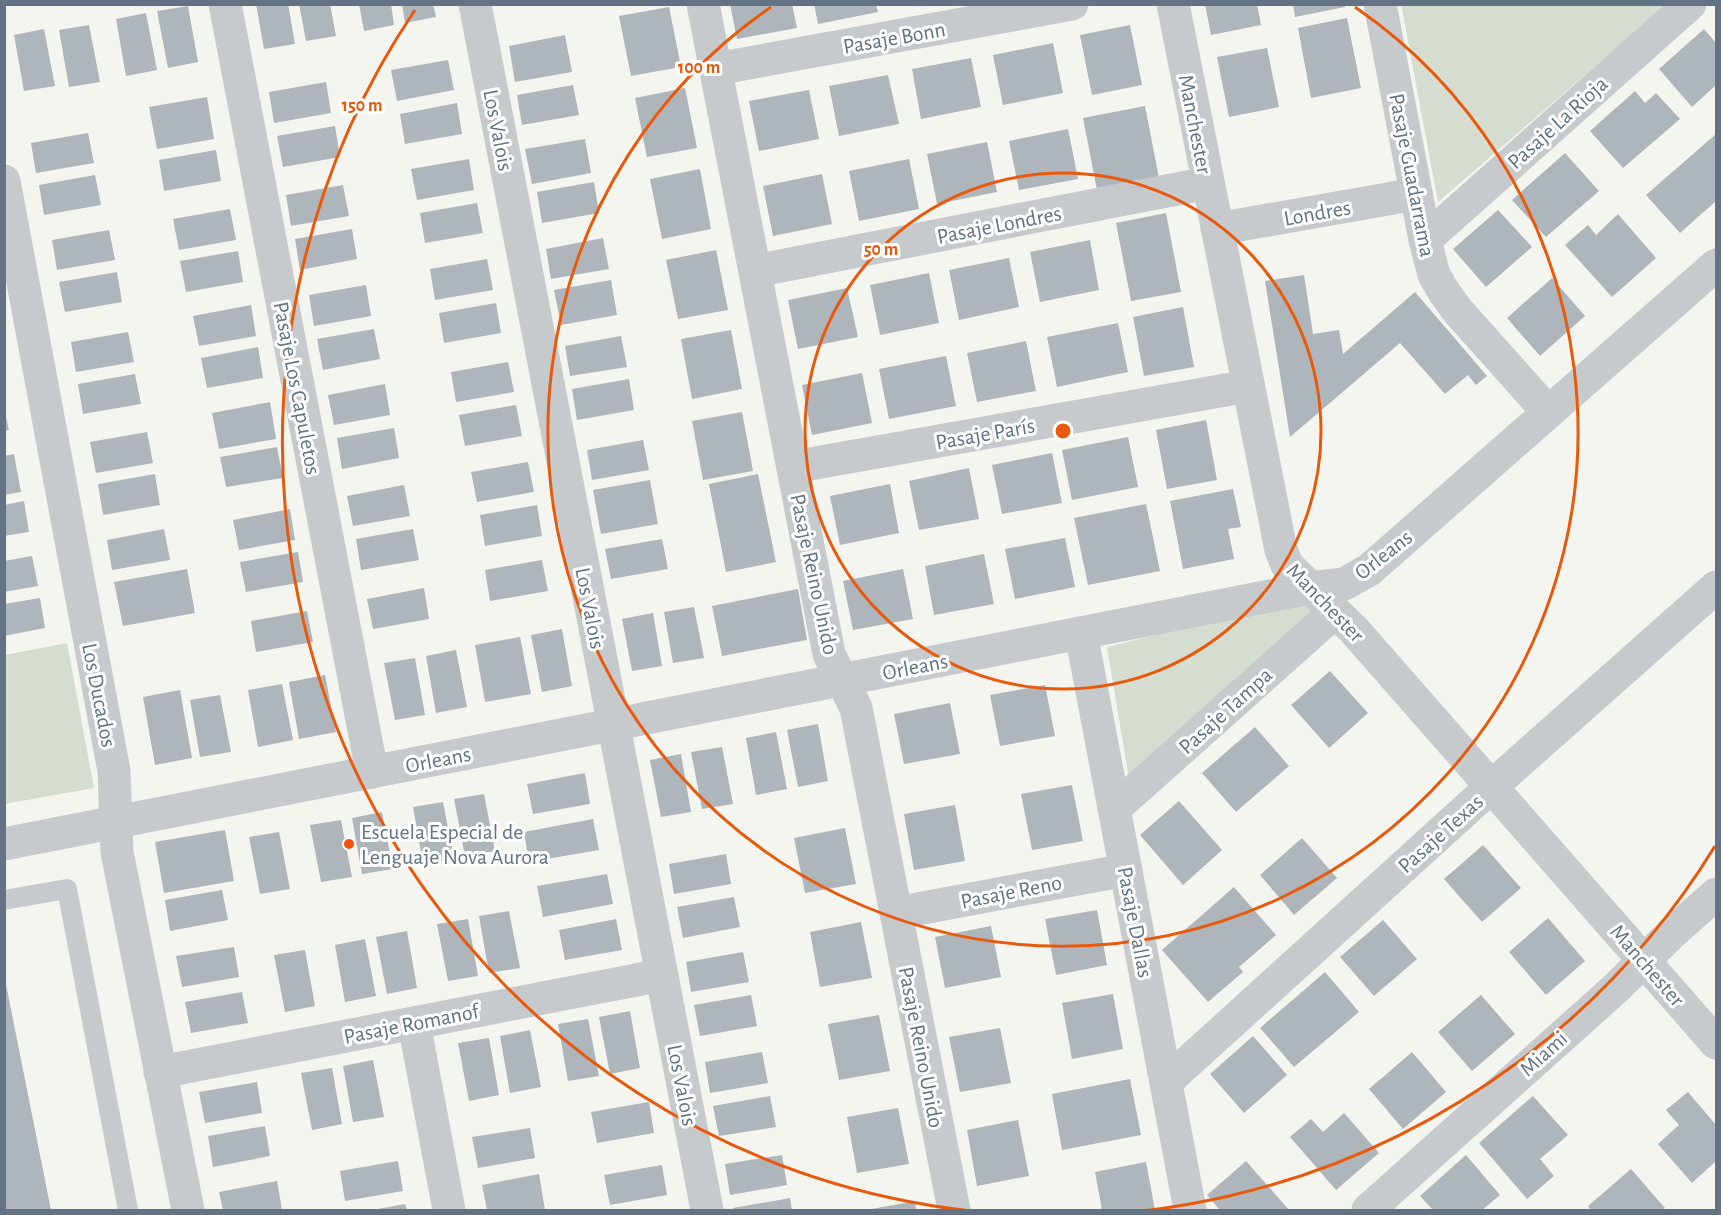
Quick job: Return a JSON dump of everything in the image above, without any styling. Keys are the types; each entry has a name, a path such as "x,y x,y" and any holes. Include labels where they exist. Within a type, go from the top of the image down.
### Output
{"street":[{"name":"Pasaje Los Capuletos","path":"225,4 372,772"},
{"name":"Los Valois","path":"475,4 707,1210"},
{"name":"Pasaje Reino Unido","path":"703,4 829,654 856,708 954,1210"},
{"name":"Pasaje Bonn","path":"716,69 1072,4"},
{"name":"Manchester","path":"1173,4 1281,550 1287,565 1353,629 1716,1043"},
{"name":"Pasaje Guadarrama","path":"1380,4 1425,240 1434,275 1457,310 1548,412"},
{"name":"Pasaje La Rioja","path":"1425,240 1690,4"},
{"name":"Los Ducados","path":"4,181 114,771 117,852 188,1210"},
{"name":"Pasaje Londres","path":"755,271 1208,183"},
{"name":"Londres","path":"1217,229 1416,194"},
{"name":"Orleans","path":"4,844 1310,588 1344,584 1369,570 1716,266"},
{"name":"Pasaje París","path":"793,468 1248,386"},
{"name":"Pasaje Texas","path":"1166,1082 1491,787 1716,587"},
{"name":"Pasaje Tampa","path":"1114,808 1335,612"},
{"name":"Pasaje Dallas","path":"1081,633 1190,1210"},
{"name":"Pasaje Reno","path":"896,913 1126,870"},
{"name":"Miami","path":"1368,1210 1615,989 1716,894"},
{"name":"Pasaje Romanof","path":"160,1072 662,975"},
{"path":"414,1023 449,1210"}],"lane":[{"path":"4,900 67,888 128,1210"}],"shaded area":[{"path":"1401,4 1666,5 1438,202"},
{"path":"1314,596 1322,609 1129,779 1107,647"},
{"path":"67,643 94,788 5,804 5,655"}],"building":[{"path":"256,4 288,4 295,44 264,49"},
{"path":"299,4 330,4 336,36 306,41"},
{"path":"359,4 391,4 394,25 364,31"},
{"path":"402,4 433,4 436,17 405,23"},
{"path":"730,4 792,4 797,28 737,39"},
{"path":"814,4 876,4 878,12 818,24"},
{"path":"1205,4 1257,4 1261,25 1211,35"},
{"path":"1293,4 1345,4 1345,7 1295,17"},
{"path":"188,6 198,62 168,68 157,11"},
{"path":"669,7 681,67 631,76 619,16"},
{"path":"146,13 157,70 126,76 116,19"},
{"path":"1347,18 1361,88 1311,98 1298,28"},
{"path":"89,25 100,82 69,87 59,30"},
{"path":"1130,25 1142,85 1092,95 1080,35"},
{"path":"44,29 55,86 24,91 14,35"},
{"path":"1704,29 1716,43 1716,85 1692,107 1659,69"},
{"path":"565,35 572,72 515,82 509,46"},
{"path":"1053,43 1063,93 1003,105 993,55"},
{"path":"1267,48 1279,107 1229,117 1217,57"},
{"path":"971,58 981,107 921,119 912,69"},
{"path":"448,60 454,90 397,101 391,70"},
{"path":"888,75 899,124 839,136 829,86"},
{"path":"326,82 331,113 274,123 269,92"},
{"path":"573,85 579,115 522,125 517,95"},
{"path":"685,88 697,148 647,157 635,98"},
{"path":"809,90 819,139 759,151 749,101"},
{"path":"1635,91 1645,103 1656,93 1680,119 1623,168 1590,131"},
{"path":"207,97 214,139 157,149 149,107"},
{"path":"457,103 462,134 405,144 400,114"},
{"path":"1145,106 1159,178 1097,190 1083,118"},
{"path":"335,126 340,157 283,167 277,136"},
{"path":"1068,129 1078,179 1019,190 1009,141"},
{"path":"88,133 94,163 36,173 31,143"},
{"path":"1716,134 1716,201 1680,233 1646,195"},
{"path":"585,139 591,173 532,184 525,149"},
{"path":"987,142 997,192 937,204 927,154"},
{"path":"216,150 221,181 164,191 159,160"},
{"path":"1565,153 1599,191 1546,237 1512,200"},
{"path":"469,159 474,190 417,200 411,169"},
{"path":"909,159 919,209 859,221 849,171"},
{"path":"700,169 711,229 662,239 650,179"},
{"path":"822,174 832,224 773,236 763,186"},
{"path":"95,175 101,205 44,215 39,185"},
{"path":"594,182 599,213 542,223 537,192"},
{"path":"343,185 349,216 291,226 286,195"},
{"path":"477,203 483,233 425,243 420,213"},
{"path":"230,209 236,240 179,250 173,219"},
{"path":"1498,210 1532,247 1486,287 1453,249"},
{"path":"1166,213 1181,292 1131,301 1116,223"},
{"path":"1618,214 1656,258 1612,297 1565,245 1588,225 1596,235"},
{"path":"352,229 357,259 300,270 295,239"},
{"path":"109,230 115,260 57,270 52,240"},
{"path":"603,238 609,269 551,279 546,249"},
{"path":"1090,240 1099,290 1040,302 1030,252"},
{"path":"716,250 728,310 678,319 666,260"},
{"path":"238,251 243,282 186,292 180,261"},
{"path":"1009,258 1019,307 959,320 949,270"},
{"path":"487,259 493,290 435,300 430,269"},
{"path":"117,272 122,302 65,312 59,282"},
{"path":"929,273 939,323 880,335 870,285"},
{"path":"1304,275 1313,334 1339,330 1343,354 1415,292 1487,376 1476,385 1468,375 1445,394 1400,343 1290,437 1265,281"},
{"path":"1552,278 1585,316 1540,356 1507,318"},
{"path":"611,280 617,315 561,325 554,290"},
{"path":"366,285 371,316 314,326 309,295"},
{"path":"847,288 858,337 798,349 788,300"},
{"path":"496,303 501,333 444,343 439,313"},
{"path":"251,305 256,336 199,346 193,316"},
{"path":"1183,307 1194,367 1144,376 1133,317"},
{"path":"1118,323 1128,372 1057,387 1047,337"},
{"path":"374,329 380,359 323,370 317,339"},
{"path":"731,330 742,389 692,399 681,339"},
{"path":"128,332 134,362 76,372 71,342"},
{"path":"621,336 627,367 570,376 565,346"},
{"path":"1026,341 1036,391 977,402 967,353"},
{"path":"258,347 263,378 207,388 201,358"},
{"path":"946,356 956,406 889,419 879,369"},
{"path":"508,362 514,392 456,402 451,372"},
{"path":"862,373 872,423 812,435 802,385"},
{"path":"135,374 141,404 83,414 78,384"},
{"path":"629,379 634,410 577,420 572,389"},
{"path":"385,384 390,415 334,425 328,395"},
{"path":"270,402 276,439 219,449 212,413"},
{"path":"516,405 522,436 465,446 459,415"},
{"path":"4,408 9,430 4,431"},
{"path":"742,412 753,471 703,480 692,421"},
{"path":"1206,420 1217,480 1167,489 1156,430"},
{"path":"394,428 399,458 342,469 337,438"},
{"path":"147,432 153,463 96,473 90,442"},
{"path":"1128,437 1138,487 1072,500 1062,450"},
{"path":"643,440 649,470 592,480 587,450"},
{"path":"277,447 283,478 226,487 220,457"},
{"path":"1052,453 1062,503 1002,514 992,465"},
{"path":"14,454 21,492 4,495 4,456"},
{"path":"528,462 534,492 477,502 471,472"},
{"path":"969,468 979,519 919,530 909,481"},
{"path":"155,474 160,505 103,515 98,484"},
{"path":"758,474 776,562 726,572 709,484"},
{"path":"650,480 658,524 601,534 593,490"},
{"path":"890,484 899,533 840,545 830,496"},
{"path":"404,485 410,516 353,526 347,496"},
{"path":"1233,489 1241,527 1228,529 1234,559 1183,569 1170,501"},
{"path":"24,501 29,532 4,536 4,505"},
{"path":"1146,504 1160,571 1088,585 1074,518"},
{"path":"537,505 542,536 485,546 480,515"},
{"path":"290,509 295,540 239,550 233,520"},
{"path":"164,529 170,560 112,570 107,540"},
{"path":"413,529 419,560 361,570 356,539"},
{"path":"1065,538 1075,587 1015,599 1005,549"},
{"path":"662,539 668,569 611,579 605,549"},
{"path":"298,552 303,582 246,592 240,562"},
{"path":"984,554 994,604 934,615 925,566"},
{"path":"32,556 38,586 4,592 4,561"},
{"path":"542,560 548,591 490,601 485,570"},
{"path":"187,569 195,613 123,626 114,582"},
{"path":"903,569 913,619 853,630 843,581"},
{"path":"424,588 429,619 373,629 367,599"},
{"path":"798,589 807,640 722,656 712,606"},
{"path":"40,598 45,628 4,636 4,604"},
{"path":"694,607 704,658 673,663 664,612"},
{"path":"307,611 313,642 256,652 251,621"},
{"path":"653,613 662,666 632,671 622,619"},
{"path":"562,629 572,686 542,692 531,635"},
{"path":"520,637 531,694 485,702 475,645"},
{"path":"456,650 467,707 436,713 426,656"},
{"path":"415,658 425,715 395,720 384,663"},
{"path":"1330,671 1368,713 1329,748 1291,705"},
{"path":"325,675 336,732 299,739 289,682"},
{"path":"282,684 293,740 258,747 248,690"},
{"path":"1045,685 1055,736 1000,746 990,695"},
{"path":"180,690 192,758 155,765 143,697"},
{"path":"220,695 231,752 200,757 190,700"},
{"path":"950,703 960,754 904,764 894,714"},
{"path":"818,724 828,781 798,787 787,730"},
{"path":"1255,727 1289,766 1236,812 1202,773"},
{"path":"776,732 787,789 756,795 746,738"},
{"path":"722,747 733,804 702,809 691,752"},
{"path":"681,754 691,812 661,817 650,760"},
{"path":"585,773 590,804 533,814 527,784"},
{"path":"1072,785 1083,841 1032,850 1021,794"},
{"path":"484,794 495,851 465,856 454,799"},
{"path":"1179,801 1222,850 1183,885 1140,835"},
{"path":"443,802 454,859 423,864 413,807"},
{"path":"955,805 965,861 914,870 904,814"},
{"path":"382,812 393,869 362,874 352,818"},
{"path":"593,819 599,850 529,862 524,832"},
{"path":"341,820 352,877 321,882 310,825"},
{"path":"845,828 856,884 805,893 794,838"},
{"path":"225,830 234,881 164,893 155,842"},
{"path":"279,832 290,889 260,894 249,837"},
{"path":"1302,838 1337,878 1294,915 1260,875"},
{"path":"1483,845 1521,888 1482,922 1444,879"},
{"path":"726,854 731,884 674,894 669,864"},
{"path":"607,874 613,904 543,917 537,886"},
{"path":"1234,887 1276,935 1239,967 1243,972 1208,1002 1162,950"},
{"path":"222,890 228,920 170,931 165,900"},
{"path":"734,897 740,927 683,938 677,907"},
{"path":"1097,910 1107,965 1056,975 1045,919"},
{"path":"509,911 520,968 489,973 479,916"},
{"path":"1548,918 1585,961 1546,995 1509,952"},
{"path":"468,919 478,976 448,981 437,924"},
{"path":"616,919 622,950 565,960 559,930"},
{"path":"1383,920 1417,959 1374,996 1340,957"},
{"path":"861,922 872,978 820,987 810,932"},
{"path":"991,926 1001,977 945,988 935,937"},
{"path":"407,931 417,988 387,994 376,937"},
{"path":"365,939 376,996 345,1002 335,945"},
{"path":"234,947 239,977 182,987 176,956"},
{"path":"305,950 315,1006 285,1012 274,955"},
{"path":"743,952 749,982 691,992 686,962"},
{"path":"1325,972 1359,1012 1294,1067 1260,1028"},
{"path":"4,984 6,984 51,1210 4,1210"},
{"path":"242,992 248,1023 191,1033 185,1002"},
{"path":"1113,994 1123,1049 1072,1059 1062,1003"},
{"path":"751,995 757,1026 700,1036 694,1005"},
{"path":"1481,995 1515,1034 1472,1071 1438,1032"},
{"path":"630,1011 640,1068 610,1074 599,1017"},
{"path":"879,1015 890,1071 839,1080 828,1024"},
{"path":"588,1019 599,1076 568,1081 558,1024"},
{"path":"1000,1028 1011,1083 960,1092 949,1037"},
{"path":"530,1030 541,1087 510,1093 500,1036"},
{"path":"1253,1036 1287,1075 1244,1113 1210,1074"},
{"path":"489,1038 499,1095 469,1101 458,1043"},
{"path":"762,1052 768,1083 710,1093 705,1062"},
{"path":"1412,1052 1446,1092 1403,1129 1369,1089"},
{"path":"373,1060 384,1117 353,1122 343,1066"},
{"path":"332,1068 342,1124 312,1130 301,1073"},
{"path":"1130,1079 1141,1135 1062,1150 1052,1094"},
{"path":"257,1082 262,1113 205,1123 199,1092"},
{"path":"1688,1092 1716,1125 1716,1161 1692,1183 1658,1144 1679,1125 1666,1110"},
{"path":"770,1096 776,1127 719,1136 713,1106"},
{"path":"1533,1096 1568,1135 1540,1159 1554,1176 1527,1199 1479,1143"},
{"path":"649,1102 654,1133 597,1143 591,1112"},
{"path":"898,1108 909,1164 857,1173 847,1117"},
{"path":"1344,1113 1379,1153 1336,1190 1290,1137 1311,1119 1323,1132"},
{"path":"1018,1120 1029,1176 977,1186 967,1130"},
{"path":"265,1126 270,1156 213,1167 208,1136"},
{"path":"530,1128 535,1158 478,1168 472,1137"},
{"path":"782,1155 787,1185 730,1195 725,1164"},
{"path":"1466,1155 1500,1195 1482,1210 1433,1210 1420,1196"},
{"path":"398,1161 403,1191 345,1201 340,1171"},
{"path":"1246,1161 1289,1210 1220,1210 1207,1195"},
{"path":"1146,1162 1155,1210 1102,1210 1095,1172"},
{"path":"662,1165 667,1195 610,1205 604,1175"},
{"path":"1631,1169 1665,1208 1662,1210 1591,1210 1588,1206"},
{"path":"539,1174 545,1210 487,1210 482,1185"},
{"path":"277,1181 282,1210 223,1210 219,1192"},
{"path":"790,1198 792,1210 734,1210 733,1208"},
{"path":"915,1201 916,1210 872,1210 872,1209"},
{"path":"405,1204 407,1210 378,1210 378,1209"}],"place":[{"name":"Escuela Especial de Lenguaje Nova Aurora","path":"349,844"}]}
